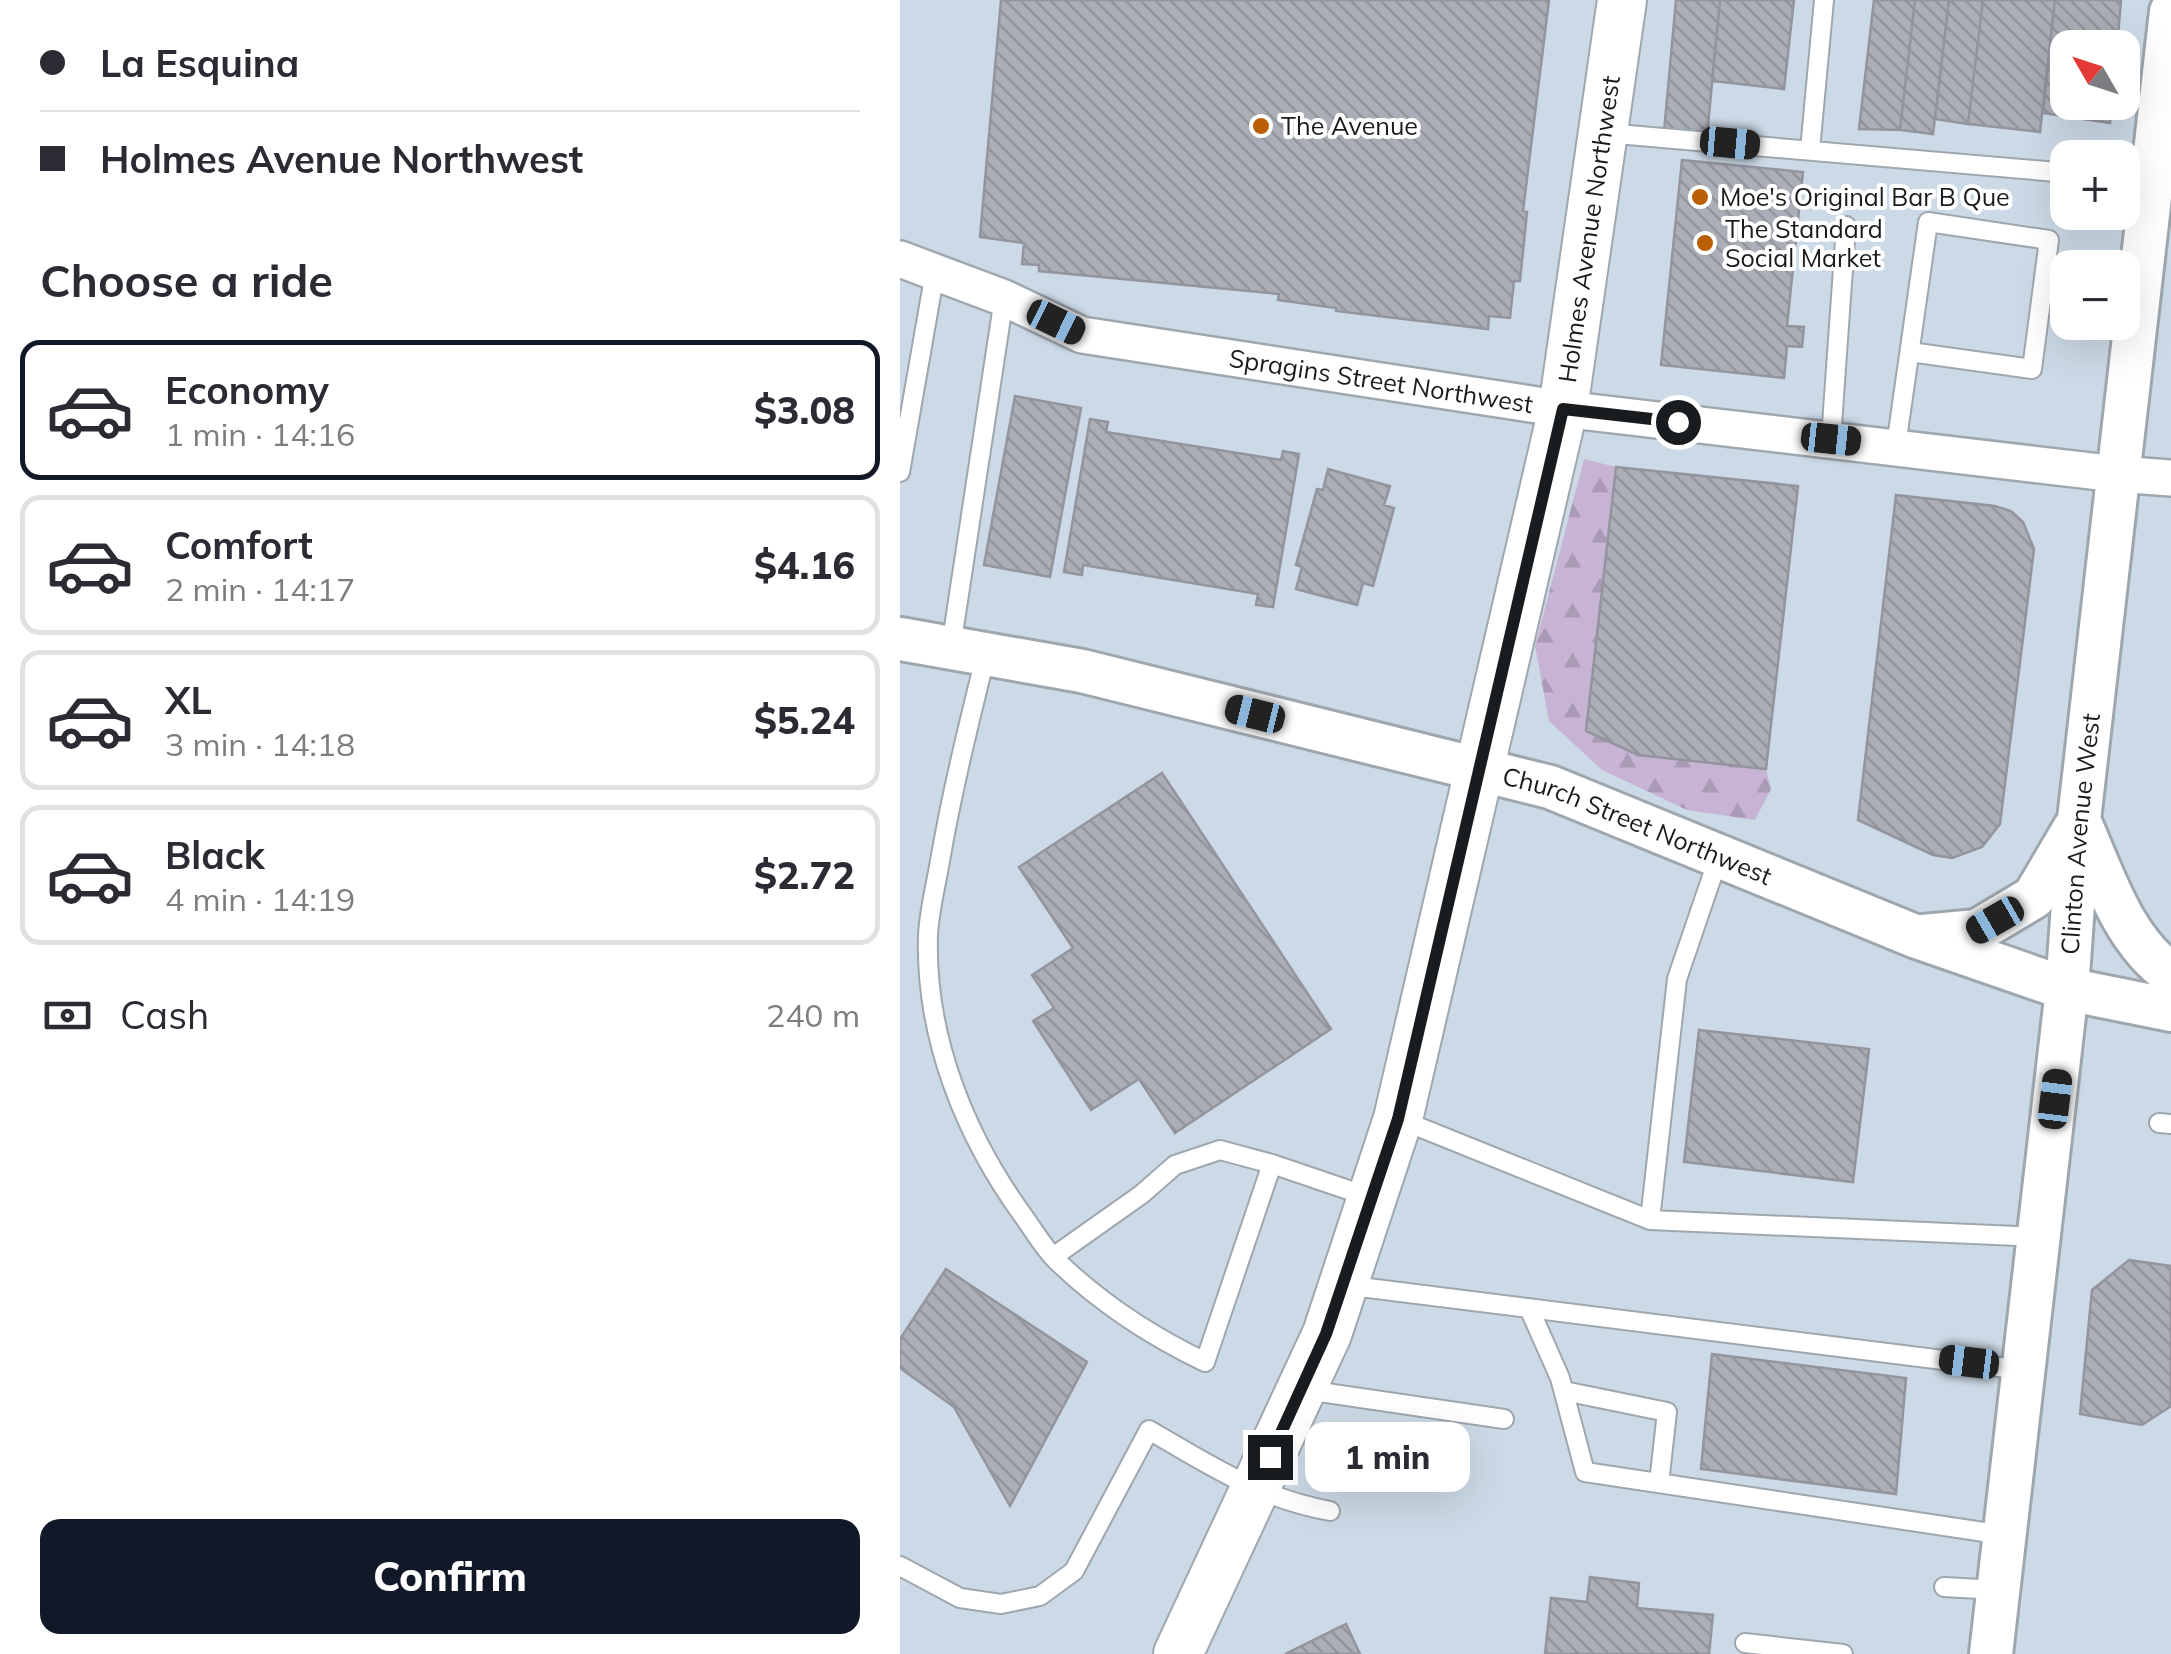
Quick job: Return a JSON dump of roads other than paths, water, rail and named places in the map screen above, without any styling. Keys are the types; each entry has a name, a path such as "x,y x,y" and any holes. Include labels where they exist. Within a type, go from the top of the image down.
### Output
{"main road":[{"name":"Holmes Avenue Northwest","path":"1178,1654 1326,1334 1398,1119 1563,409 1622,0"}],"street":[{"name":"Clinton Avenue West","path":"1991,1654 2067,989 2080,820 2144,178 2171,12"},
{"name":"Spragins Street Northwest","path":"900,259 1004,298 1082,335 1563,409 2171,478"},
{"name":"Church Street Northwest","path":"900,639 1082,671 1550,787 1917,937 2067,989 2171,1010"},
{"path":"1917,937 1976,931 2034,897 2080,820"},
{"path":"2080,820 2114,901 2151,960 2171,974"}],"lane":[{"path":"1810,150 1824,0"},
{"path":"1603,133 2050,172"},
{"path":"1896,446 1928,222 2049,240 2032,369 1910,352"},
{"path":"1831,439 1846,226"},
{"path":"900,472 935,272"},
{"path":"1004,298 954,784 928,935 936,1036 959,1103 986,1156 1012,1201 1053,1257 1094,1294 1169,1344 1206,1362 1272,1164"},
{"path":"1650,1220 1677,979 1719,856"},
{"path":"1398,1119 1650,1220 2039,1237"},
{"path":"1053,1257 1175,1166 1220,1150 1374,1198"},
{"path":"1344,1285 2024,1370"},
{"path":"1529,1308 1564,1391 1586,1472 2004,1535"},
{"path":"1300,1390 1504,1419"},
{"path":"1564,1391 1667,1412 1659,1483"},
{"path":"900,1566 960,1598 1002,1604 1040,1596 1074,1571 1149,1430 1254,1490 1330,1510"},
{"path":"1944,1587 1998,1590"},
{"path":"1745,1643 1843,1654"}],"place":[{"name":"The Avenue","path":"1261,126"},
{"name":"Moe's Original Bar B Que","path":"1700,197"},
{"name":"The Standard Social Market","path":"1705,243"}]}
